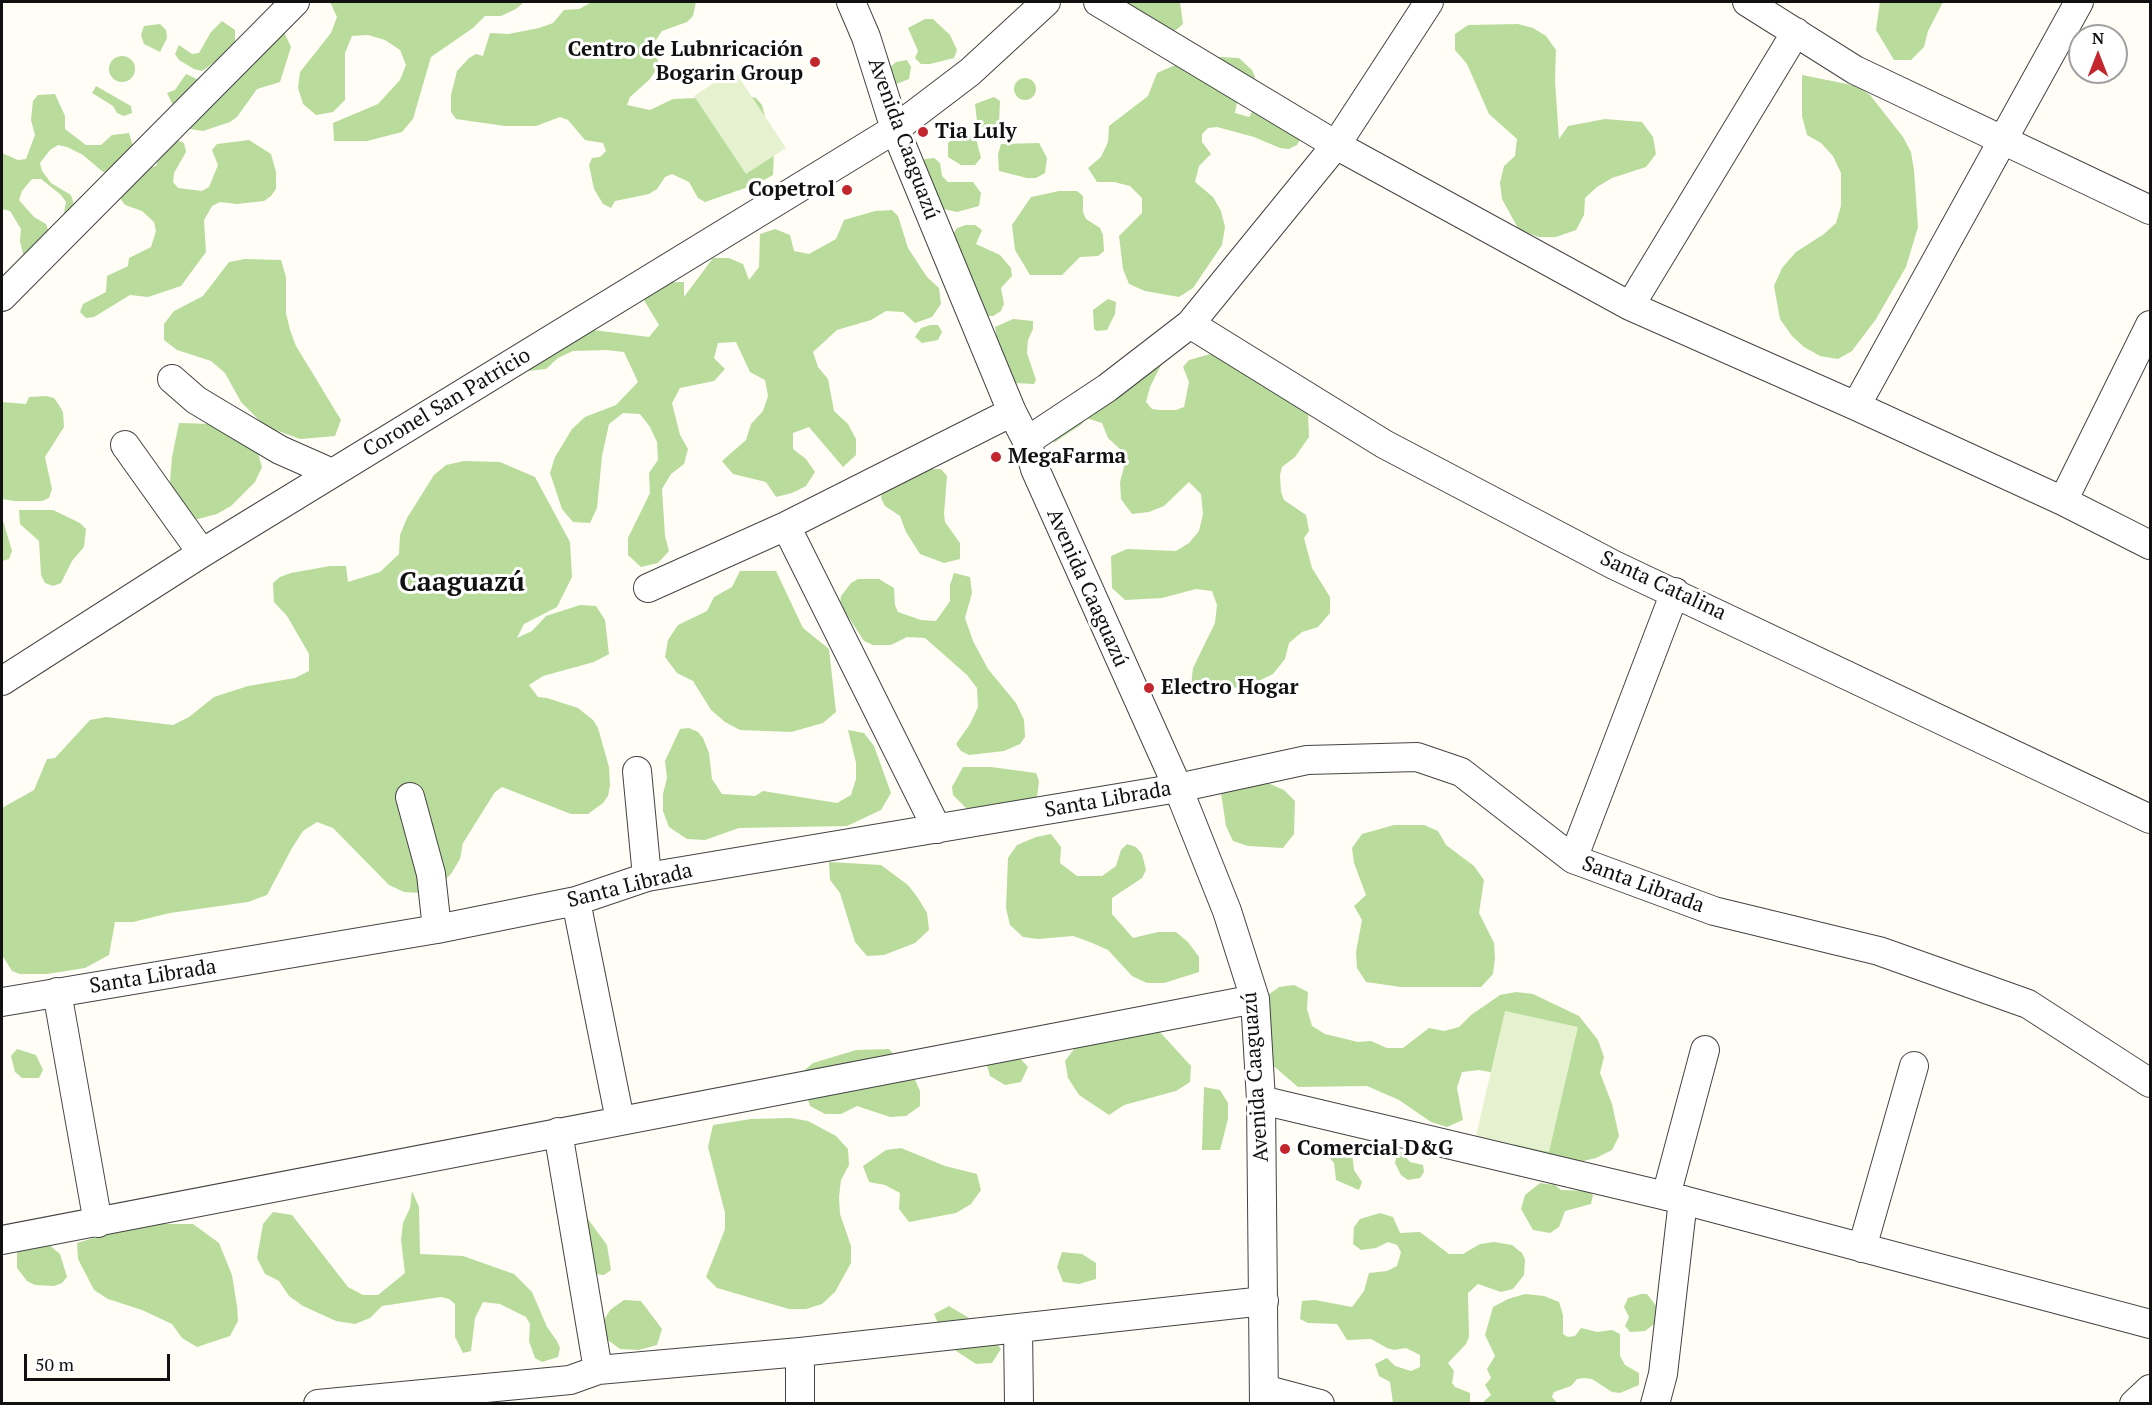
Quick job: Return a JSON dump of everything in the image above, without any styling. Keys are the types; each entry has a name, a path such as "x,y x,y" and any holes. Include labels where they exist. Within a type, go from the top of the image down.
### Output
{"street":[{"path":"2,297 295,2"},
{"name":"Avenida Caaguazú","path":"851,2 866,37 895,129 1012,412 1027,441 1035,469 1178,788 1227,911 1255,999 1262,1100 1264,1396"},
{"name":"Coronel San Patricio","path":"2,681 202,553 895,129 970,72 1046,2"},
{"path":"1098,2 1336,145 1630,306 1857,406 2151,545"},
{"path":"1027,441 1107,388 1190,324 1336,145 1429,2"},
{"path":"1748,2 1855,70 2151,210"},
{"path":"1857,406 2001,139 2079,2"},
{"path":"1630,306 1796,32"},
{"name":"Santa Catalina","path":"1190,324 1384,444 1614,565 2151,819"},
{"path":"2062,501 2151,325"},
{"path":"172,379 196,400 235,424 280,450 332,473"},
{"path":"648,588 786,526 1012,412"},
{"path":"125,445 202,553"},
{"path":"786,526 937,829"},
{"path":"1573,859 1675,592"},
{"name":"Santa Librada","path":"2,1002 437,929 576,900 647,877 1178,788 1307,760 1417,757 1461,772 1573,859 1714,911 1879,951 2028,1004 2151,1083"},
{"path":"637,771 647,877"},
{"path":"410,797 431,874 437,929"},
{"path":"576,900 620,1120"},
{"path":"57,992 98,1223"},
{"path":"2,1240 1255,999"},
{"path":"1655,1404 1663,1374 1675,1198 1704,1050"},
{"path":"1862,1248 1914,1066"},
{"path":"1262,1100 1675,1198 2151,1324"},
{"path":"558,1132 598,1370"},
{"path":"330,1403 571,1392 598,1370 800,1352 1264,1301"},
{"path":"1017,1329 1019,1404"},
{"path":"800,1352 800,1404"},
{"path":"2134,1404 2151,1389"},
{"path":"1264,1396 1320,1404"}],"green space":[{"path":"330,2 524,2 516,9 501,16 485,16 473,28 431,57 413,119 402,132 367,141 334,141 333,123 378,104 400,80 406,65 400,50 385,40 368,35 352,36 345,53 345,100 333,112 316,115 303,104 298,88 300,72 331,33 337,17"},
{"path":"592,2 696,2 693,16 687,22 662,31 654,43 659,66 649,80 630,97 627,105 650,110 673,99 748,96 756,98 762,105 774,151 773,175 757,184 705,202 698,198 689,182 672,174 665,177 657,189 649,194 615,201 611,208 603,204 594,189 589,165 592,158 600,157 606,151 603,143 585,140 568,120 560,117 536,126 505,126 456,119 451,112 451,95 457,71 469,58 476,54 483,56 490,33 508,34 539,28 553,23 564,10 579,9"},
{"path":"1120,2 1180,2 1183,24 1176,30 1157,32"},
{"path":"1880,2 1943,2 1928,31 1924,47 1911,60 1894,60 1876,30"},
{"path":"925,19 933,19 950,35 957,50 954,58 921,64 915,58 918,51 908,28"},
{"path":"222,21 235,30 235,45 230,51 202,71 179,60 175,54 179,45 192,54 199,53 211,32"},
{"path":"160,24 166,30 167,38 160,52 144,44 141,35 144,26"},
{"path":"1518,24 1533,28 1546,36 1556,50 1555,81 1559,139 1568,126 1605,119 1642,122 1653,137 1656,154 1646,167 1612,178 1597,187 1585,198 1584,215 1576,230 1556,237 1539,237 1519,230 1502,199 1500,183 1504,166 1515,156 1517,139 1489,114 1467,64 1455,50 1455,34 1468,25"},
{"path":"284,32 291,47 280,82 257,89 237,117 230,122 203,131 184,128 167,93 175,90 186,74 201,81"},
{"path":"122,56 131,60 135,69 131,78 122,82 113,78 109,69 113,60"},
{"path":"1239,58 1252,70 1255,77 1252,85 1238,97 1235,113 1249,117 1258,102 1301,138 1297,145 1289,149 1217,127 1208,128 1202,134 1202,142 1211,154 1199,166 1195,182 1213,197 1221,211 1225,227 1222,245 1193,288 1179,297 1145,291 1129,284 1123,269 1119,236 1142,213 1142,198 1130,186 1114,182 1097,182 1088,168 1101,157 1108,142 1109,126 1148,96 1157,73 1189,59"},
{"path":"907,60 911,67 909,79 894,85 887,70 896,62"},
{"path":"734,70 786,148 746,174 694,96"},
{"path":"1802,75 1857,86 1870,95 1903,137 1911,152 1914,170 1918,227 1906,267 1876,319 1852,351 1838,359 1820,356 1804,347 1792,336 1780,319 1774,286 1782,268 1796,252 1824,234 1836,223 1841,206 1841,173 1833,156 1821,143 1807,135 1802,116"},
{"path":"1025,78 1033,81 1036,89 1033,97 1025,100 1017,97 1014,89 1017,81"},
{"path":"96,86 131,106 132,113 124,116 117,113 113,106 92,93"},
{"path":"55,94 65,116 65,129 86,145 101,145 112,135 129,133 134,149 112,171 103,172 83,155 67,147 58,145 50,150 40,163 42,171 51,183 71,195 76,211 63,218 66,202 61,195 41,179 32,179 22,191 19,200 34,217 46,224 51,238 35,253 23,254 20,241 21,229 10,211 2,209 2,153 18,160 26,159 35,135 31,120 33,101 38,95"},
{"path":"994,97 1000,101 999,124 983,128 977,121 975,104"},
{"path":"958,135 972,136 977,142 981,158 975,165 961,165 948,157 948,143"},
{"path":"176,140 184,143 186,152 174,173 173,182 178,188 202,191 209,187 218,165 212,150 217,144 249,140 271,154 276,172 276,189 264,201 237,204 220,202 212,206 204,220 206,252 181,286 148,297 130,295 94,317 86,318 80,312 83,304 106,292 107,276 128,266 129,258 151,247 156,231 154,222 142,211 125,205 120,198 134,182 132,173 156,166 161,152"},
{"path":"1039,143 1047,158 1045,173 1036,178 1027,178 999,171 998,154 1001,144"},
{"path":"934,158 940,163 942,176 948,182 973,182 981,193 979,206 957,212 939,208 915,168 925,159"},
{"path":"1059,191 1077,191 1083,196 1083,212 1086,219 1100,228 1104,251 1098,256 1080,257 1062,275 1030,275 1015,250 1012,225 1031,197"},
{"path":"892,210 898,216 908,248 927,277 939,288 941,304 932,317 915,323 903,312 886,311 871,320 837,330 813,352 818,367 828,379 834,411 848,424 856,439 856,455 843,467 809,427 793,433 793,449 806,459 815,472 806,486 776,497 766,482 733,474 722,461 746,440 751,424 763,411 768,396 765,380 750,372 736,342 718,343 714,358 725,369 714,381 680,388 672,403 680,435 688,449 684,464 671,474 662,489 665,536 669,551 658,563 641,567 628,555 628,538 650,493 649,473 658,460 657,442 650,427 640,414 623,413 609,424 602,456 597,508 590,523 573,522 562,509 550,473 555,457 572,429 585,417 616,405 638,382 624,352 573,351 558,358 546,369 528,371 524,355 585,329 649,337 659,325 642,297 650,282 684,282 684,297 713,258 729,258 743,264 749,280 759,267 760,234 775,229 790,235 794,251 809,254 836,239 844,220 875,211"},
{"path":"975,225 982,230 976,244 1000,255 1011,268 1012,276 1001,288 1004,304 1001,311 993,316 985,316 948,242 957,228"},
{"path":"245,259 281,260 286,277 286,313 290,330 296,346 341,420 335,436 300,439 265,426 241,402 225,373 211,361 177,350 164,340 164,324 174,311 203,296 229,262"},
{"path":"1108,299 1116,302 1115,314 1107,330 1097,331 1094,329 1093,310"},
{"path":"1013,319 1033,321 1027,353 1036,380 1034,384 1015,383 997,340 995,327"},
{"path":"938,325 942,332 938,340 922,343 915,337 921,328"},
{"path":"1214,353 1308,413 1309,437 1295,457 1282,467 1281,492 1284,500 1306,515 1309,531 1304,538 1312,568 1330,597 1330,613 1318,627 1302,632 1289,643 1285,659 1273,674 1244,688 1191,686 1193,668 1215,623 1217,605 1212,591 1196,589 1162,598 1125,600 1112,588 1111,556 1127,549 1176,551 1189,543 1199,531 1203,514 1201,494 1189,482 1164,506 1149,512 1132,514 1121,499 1120,482 1124,467 1121,450 1108,438 1102,423 1086,418 1082,424 1055,442 1046,440 1162,363 1150,387 1146,402 1152,409 1176,410 1184,407 1189,382 1183,367 1189,360"},
{"path":"29,397 54,398 59,405 63,412 64,427 45,457 52,489 49,498 42,501 2,499 2,402 26,404"},
{"path":"179,423 213,424 257,450 262,467 255,482 231,506 217,514 198,519 181,517 168,507 172,457"},
{"path":"464,461 500,462 535,477 570,542 572,577 557,607 524,624 517,638 532,631 546,616 580,605 596,606 605,620 609,654 594,662 543,676 529,685 538,697 578,708 593,720 598,728 609,767 610,786 608,796 603,803 588,814 571,814 502,787 495,792 463,843 460,859 451,874 437,887 421,893 404,892 389,885 333,828 317,822 303,831 267,895 248,902 170,913 133,922 115,922 109,955 85,968 47,974 20,974 12,971 2,955 2,808 34,790 47,759 55,758 90,720 106,717 173,725 189,717 214,697 248,686 295,678 309,671 309,654 287,616 274,602 273,583 280,577 291,573 330,566 346,566 348,582 380,572 399,554 400,535 407,518 434,475 446,465"},
{"path":"914,469 941,469 947,476 945,522 960,543 960,559 944,563 920,554 906,532 900,516 885,506 881,498 883,488"},
{"path":"19,510 53,510 80,523 86,529 84,547 72,561 61,583 53,586 45,583 41,575 39,541 20,524"},
{"path":"2,517 12,551 9,559 2,561"},
{"path":"740,571 776,571 803,628 829,649 836,712 823,723 791,732 740,730 725,722 711,710 693,681 677,673 665,657 668,640 678,625 707,611 714,597 732,587"},
{"path":"954,573 970,577 972,593 965,618 973,641 988,669 1016,703 1024,720 1025,737 1020,744 1004,751 969,755 961,751 956,744 970,724 978,707 977,688 967,675 925,638 907,637 891,645 873,645 864,641 840,604 841,596 851,583 858,579 879,579 894,588 895,605 898,612 921,620 936,621 950,601 950,585"},
{"path":"689,728 698,732 703,738 709,753 712,779 722,794 755,796 763,791 837,803 851,795 856,779 856,763 848,730 864,733 874,746 891,793 881,810 847,826 739,828 705,840 687,839 669,827 663,811 663,794 667,778 665,761 680,729"},
{"path":"963,767 991,767 1036,773 1039,781 1037,798 973,811 965,807 953,795 952,787"},
{"path":"1236,782 1268,783 1284,790 1295,801 1294,834 1283,848 1248,846 1233,841 1226,826 1221,793"},
{"path":"1394,825 1424,825 1438,831 1446,845 1474,866 1484,880 1479,913 1494,943 1495,958 1493,974 1481,987 1401,987 1366,982 1357,968 1356,952 1362,920 1354,906 1366,895 1354,863 1352,848 1362,834"},
{"path":"1051,834 1061,847 1060,863 1077,876 1102,876 1116,866 1121,850 1127,844 1136,847 1142,854 1146,870 1142,878 1112,898 1112,914 1133,938 1158,932 1176,932 1188,942 1199,957 1199,972 1164,983 1147,983 1132,976 1108,950 1090,942 1073,936 1038,939 1023,937 1010,925 1006,908 1008,858 1017,845"},
{"path":"829,862 881,865 908,885 918,898 927,913 929,930 915,943 884,955 867,956 855,942 840,893 830,880"},
{"path":"1294,985 1308,992 1307,1009 1312,1026 1325,1034 1358,1042 1371,1041 1387,1048 1403,1048 1429,1028 1444,1031 1459,1027 1471,1015 1500,995 1516,992 1533,994 1579,1016 1598,1040 1604,1057 1600,1073 1612,1104 1619,1136 1612,1150 1596,1158 1579,1162 1528,1152 1513,1144 1504,1130 1512,1076 1479,1070 1462,1072 1457,1088 1463,1120 1447,1127 1431,1122 1399,1100 1367,1086 1298,1087 1269,1062 1264,998 1279,987"},
{"path":"1505,1011 1578,1027 1549,1152 1476,1136"},
{"path":"1127,1028 1158,1030 1191,1066 1190,1082 1176,1091 1124,1105 1109,1115 1079,1095 1068,1078 1065,1061 1075,1048 1115,1041"},
{"path":"17,1049 36,1055 43,1070 39,1078 22,1078 15,1072 11,1056"},
{"path":"889,1049 913,1075 920,1091 920,1106 906,1116 890,1117 857,1106 841,1114 825,1114 810,1106 800,1074 813,1063 856,1050"},
{"path":"1017,1055 1028,1067 1021,1082 1005,1085 990,1076 985,1059"},
{"path":"1204,1087 1220,1090 1228,1103 1228,1119 1220,1150 1202,1150"},
{"path":"791,1118 808,1121 836,1136 848,1149 849,1165 841,1180 839,1197 840,1214 851,1246 851,1263 835,1292 822,1304 806,1309 789,1309 717,1288 706,1277 725,1229 725,1213 708,1147 713,1125 751,1119"},
{"path":"1328,1143 1345,1144 1352,1152 1354,1170 1362,1182 1359,1190 1336,1180 1334,1163 1321,1148"},
{"path":"901,1148 945,1166 977,1174 981,1190 971,1204 956,1213 909,1222 899,1209 900,1193 885,1185 869,1182 863,1166 886,1150"},
{"path":"1401,1152 1410,1162 1423,1165 1424,1172 1420,1178 1408,1180 1401,1175 1395,1163 1397,1154"},
{"path":"1540,1183 1555,1185 1561,1190 1587,1191 1593,1195 1591,1204 1565,1211 1559,1227 1550,1233 1533,1230 1521,1209 1525,1195"},
{"path":"412,1191 419,1207 420,1254 463,1256 514,1274 532,1292 547,1327 560,1348 558,1357 542,1362 535,1358 529,1341 530,1324 526,1317 500,1304 483,1302 475,1318 471,1351 463,1353 455,1337 455,1304 449,1299 441,1297 382,1306 370,1318 355,1324 336,1321 303,1306 289,1296 279,1281 265,1274 257,1258 263,1224 273,1212 292,1215 348,1287 363,1295 378,1295 405,1273 401,1240"},
{"path":"582,1211 607,1245 611,1270 604,1275 596,1274"},
{"path":"1380,1213 1393,1217 1400,1233 1420,1232 1449,1254 1463,1254 1480,1244 1494,1242 1512,1245 1522,1253 1525,1259 1524,1275 1513,1289 1501,1292 1478,1284 1468,1293 1469,1337 1466,1344 1448,1363 1454,1371 1452,1383 1455,1387 1470,1393 1470,1403 1393,1403 1390,1382 1379,1376 1375,1364 1387,1358 1395,1366 1411,1371 1420,1367 1420,1355 1406,1348 1394,1350 1387,1348 1371,1339 1347,1340 1337,1324 1308,1323 1300,1319 1302,1301 1315,1300 1352,1307 1364,1291 1369,1273 1387,1271 1397,1266 1401,1252 1397,1245 1388,1242 1376,1248 1361,1250 1353,1244 1354,1227 1360,1219"},
{"path":"157,1224 193,1224 219,1243 232,1275 237,1306 238,1321 230,1336 197,1347 182,1338 172,1324 142,1310 108,1299 94,1290 78,1259 77,1243 123,1229"},
{"path":"47,1243 60,1254 67,1277 62,1283 54,1286 35,1285 27,1281 17,1268 17,1250"},
{"path":"1062,1252 1082,1254 1096,1263 1096,1279 1079,1284 1063,1282 1057,1267"},
{"path":"1525,1294 1544,1296 1559,1302 1563,1315 1563,1334 1568,1337 1575,1336 1581,1328 1597,1332 1612,1330 1620,1334 1620,1356 1625,1365 1639,1373 1639,1385 1620,1393 1612,1392 1592,1379 1584,1378 1577,1379 1571,1386 1554,1392 1552,1397 1557,1403 1482,1403 1491,1395 1485,1385 1491,1378 1487,1369 1495,1356 1485,1335 1493,1307"},
{"path":"1647,1294 1657,1307 1657,1322 1645,1331 1630,1332 1625,1326 1629,1317 1624,1307 1628,1298"},
{"path":"624,1300 641,1301 662,1329 657,1345 639,1350 620,1349 605,1338 603,1322 610,1310"},
{"path":"949,1306 984,1327 1001,1349 992,1363 976,1364 947,1345 934,1314"}],"place":[{"name":"Centro de Lubnricación Bogarin Group","path":"815,62"},
{"name":"Tia Luly","path":"923,132"},
{"name":"Copetrol","path":"847,190"},
{"name":"MegaFarma","path":"996,457"},
{"name":"Electro Hogar","path":"1149,688"},
{"name":"Comercial D&G","path":"1285,1149"}],"district":[{"name":"Caaguazú","path":"462,583"}]}
